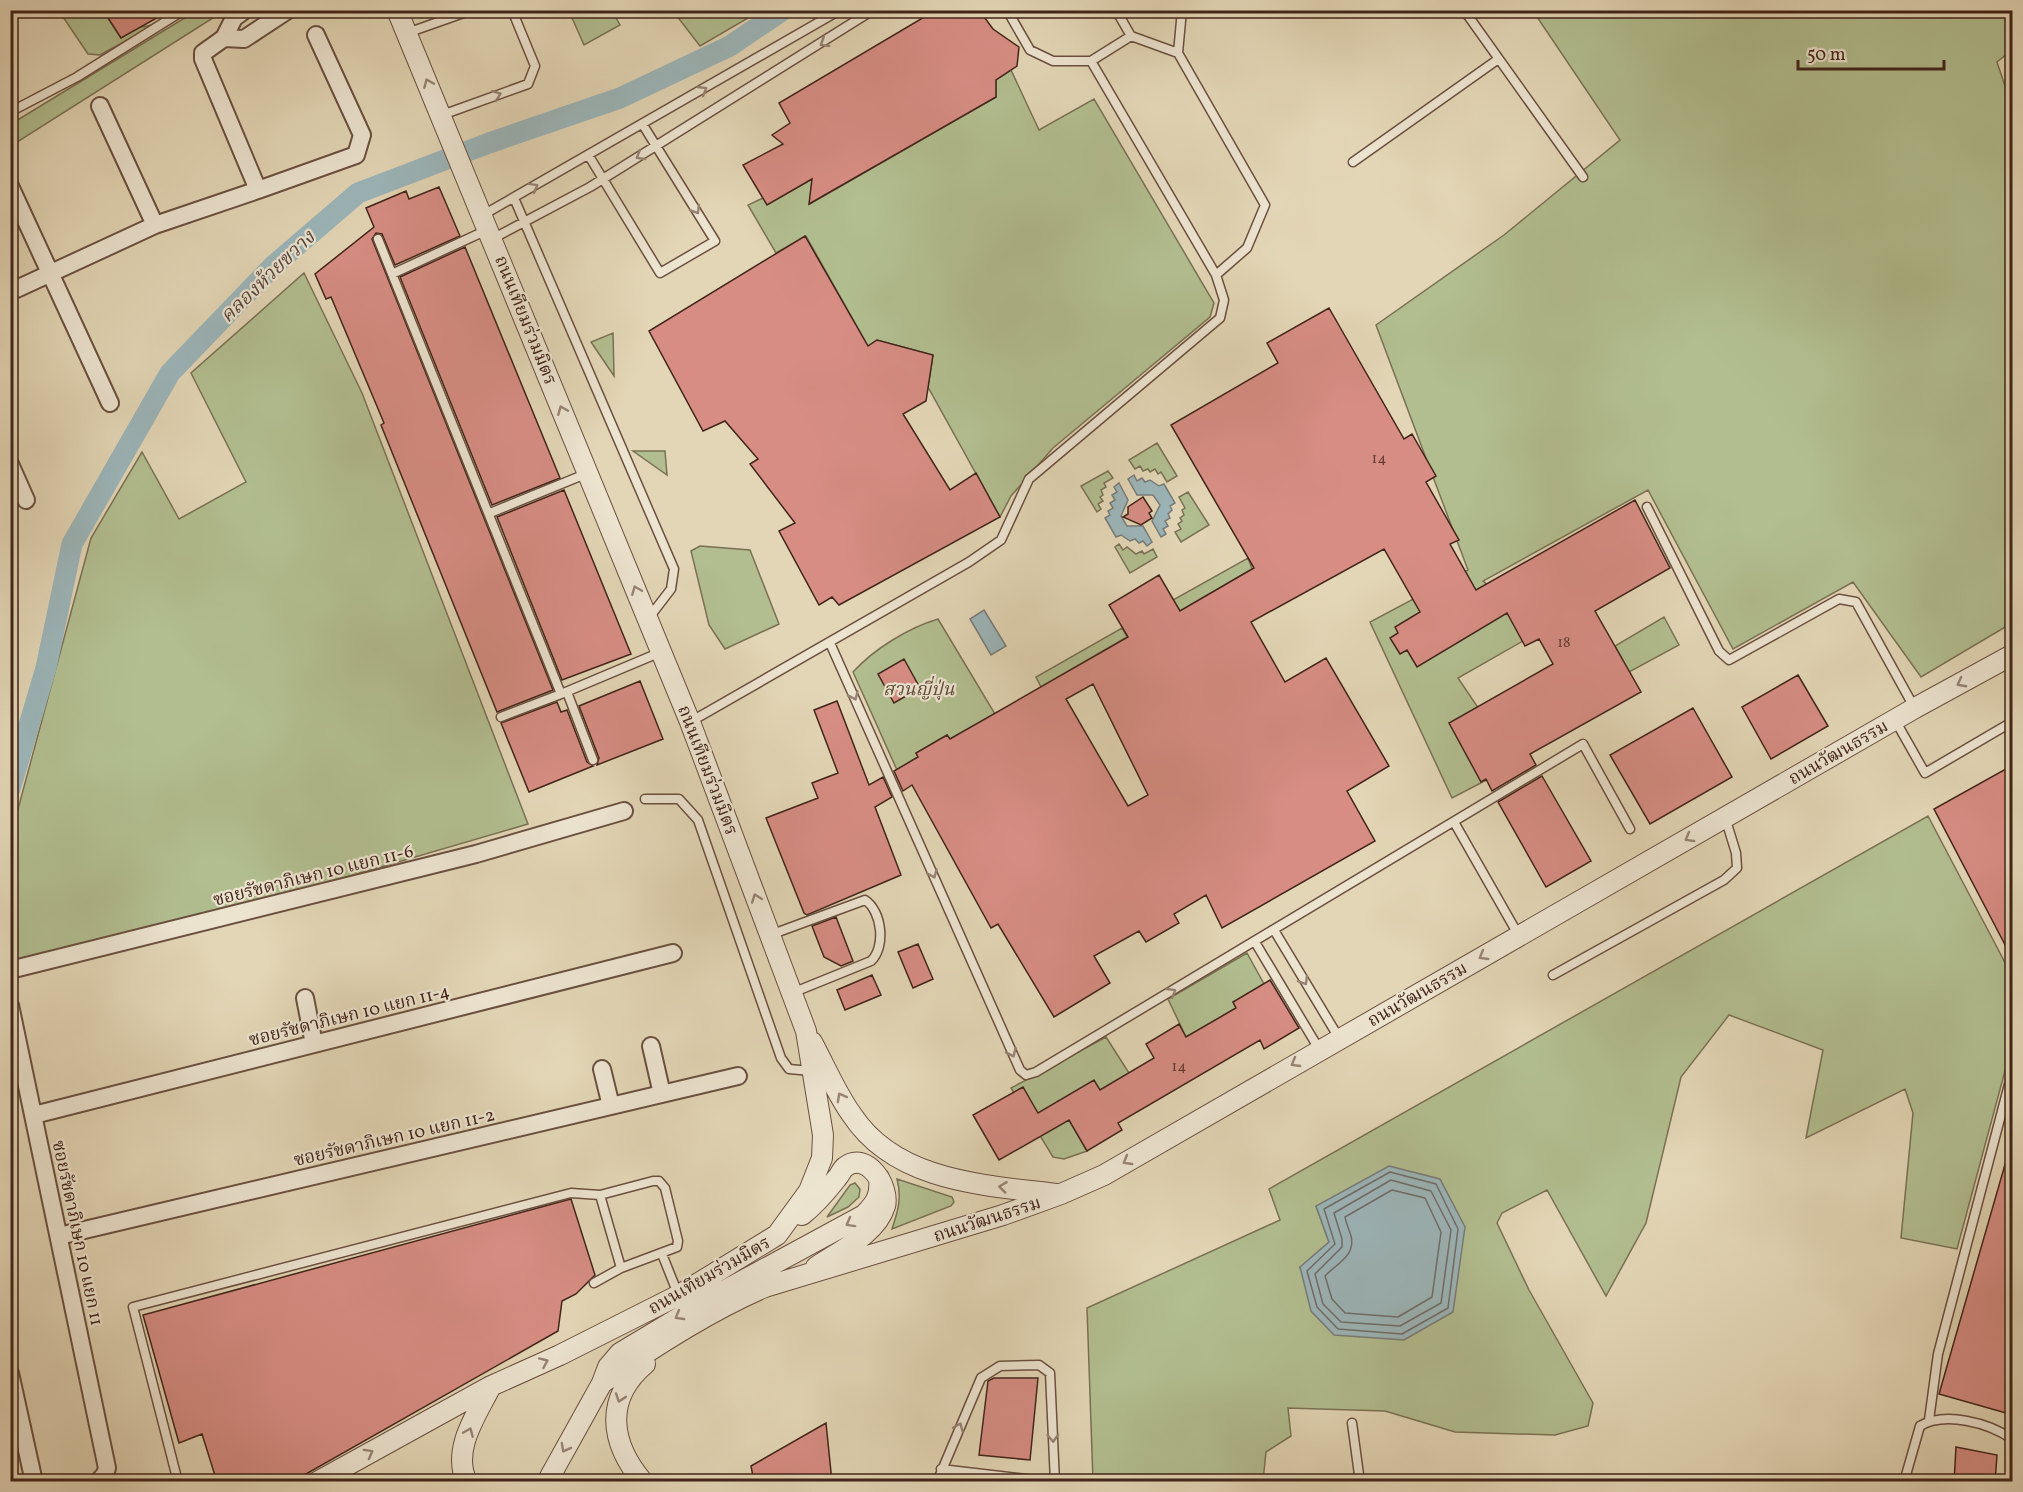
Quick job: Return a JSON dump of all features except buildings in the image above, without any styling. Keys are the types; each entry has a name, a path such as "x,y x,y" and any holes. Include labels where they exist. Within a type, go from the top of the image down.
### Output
{"street":[{"path":"245,10 234,18 224,38 202,53 258,190"},
{"path":"224,38 244,39 288,10"},
{"name":"ถนนเทียมร่วมมิตร","path":"317,1482 491,1386 560,1355 679,1295 777,1235 809,1191 822,1158 823,1136 806,1031 690,722 397,10"},
{"path":"10,292 155,225 356,155 363,135 316,35"},
{"path":"100,106 155,225"},
{"path":"10,186 110,403"},
{"path":"10,464 26,500"},
{"name":"ถนนวัฒนธรรม","path":"797,1279 1061,1194 1104,1175 1338,1038 1895,719 2013,655"},
{"name":"ซอยรัชดาภิเษก 10 แยก 11-6","path":"10,970 465,857 624,811"},
{"name":"ซอยรัชดาภิเษก 10 แยก 11-4","path":"34,1115 673,953"},
{"path":"305,998 314,1044"},
{"name":"ซอยรัชดาภิเษก 10 แยก 11","path":"10,1005 58,1236 102,1475"},
{"path":"806,1031 852,1116 880,1146 926,1171 962,1182 1061,1194"},
{"path":"651,1046 662,1094"},
{"path":"602,1070 611,1106"},
{"name":"ซอยรัชดาภิเษก 10 แยก 11-2","path":"58,1236 738,1076"},
{"path":"777,1235 816,1204 844,1167 858,1163 870,1168 885,1189 885,1206 876,1222 856,1240 797,1279"},
{"path":"547,1482 602,1383 608,1367 620,1353 710,1299 864,1215 875,1205 881,1191 879,1178"},
{"name":"ถนนเทียมร่วมมิตร","path":"688,1328 734,1301 765,1287 797,1279"},
{"path":"602,1383 644,1353 688,1328"},
{"path":"643,1482 631,1467 623,1450 614,1420 618,1397 630,1376 688,1328"},
{"path":"10,1373 34,1482"},
{"path":"467,1482 461,1456 491,1386"}],"lane":[{"path":"10,112 77,77 184,10"},
{"path":"406,33 472,10"},
{"path":"442,115 528,84 535,66 512,10"},
{"path":"488,228 514,198 840,10"},
{"path":"392,274 488,228 524,222 656,146 873,10"},
{"path":"1007,10 1030,50 1053,61 1091,61 1131,36"},
{"path":"1116,10 1131,36 1178,53"},
{"path":"1182,10 1178,53 1265,205 1247,248 1216,274"},
{"path":"1464,10 1497,60 1583,177"},
{"path":"1353,162 1497,60"},
{"path":"690,722 969,562 1001,540 1029,479 1220,318 1224,300 1216,274 1091,61"},
{"path":"589,156 660,273 715,241 643,125"},
{"path":"514,198 674,569 671,589 648,619"},
{"path":"378,239 592,760"},
{"path":"490,513 588,473"},
{"path":"1647,507 1719,651 1729,660 1839,599 1856,602 1915,708"},
{"path":"830,643 1020,1070 1026,1075 1036,1072 1256,942 1583,744 1630,829"},
{"path":"501,717 661,652"},
{"path":"1895,719 1925,772 2013,722"},
{"path":"645,799 679,799 698,820 781,1058 789,1069 812,1071"},
{"path":"1552,975 1724,880 1737,868 1736,853 1725,817"},
{"path":"1454,822 1519,936"},
{"path":"770,935 865,900 871,904 877,917 881,942 877,955 871,961 791,993"},
{"path":"1274,930 1338,1038"},
{"path":"1256,942 1319,1049"},
{"path":"1929,1420 1938,1354 2013,1073"},
{"path":"178,1482 133,1307 571,1193 600,1195 659,1182 665,1188 678,1241 674,1250 621,1268 594,1283"},
{"path":"600,1195 621,1268"},
{"path":"662,1254 679,1295"},
{"path":"937,1482 941,1469 981,1378 1000,1366 1039,1365 1050,1373 1053,1482 941,1469"},
{"path":"1904,1482 1920,1426 1929,1420 1965,1420 2013,1439"},
{"path":"1352,1423 1360,1482"}],"green space":[{"path":"1996,10 2012,24 2012,50 1997,62 2012,107 2012,623 1921,677 1853,582 1733,649 1648,490 1483,581 1544,629 1458,678 1479,709 1496,775 1452,798 1370,622 1468,570 1376,325 1504,235 1620,140 1533,11"},
{"path":"59,11 103,11 121,38 137,28 157,24 100,55 88,54"},
{"path":"196,11 224,11 11,146 11,124"},
{"path":"569,11 612,11 620,25 584,45"},
{"path":"673,11 760,11 700,46"},
{"path":"1011,70 1039,130 1094,99 1214,303 1210,317 1053,448 1011,496 1000,517 928,387 933,355 877,340 868,346 806,236 776,253 748,205 763,198 768,204 812,179 810,204 996,97 996,80"},
{"path":"304,273 362,393 528,824 316,886 11,961 11,835 91,538 142,452 179,519 246,482 191,373"},
{"path":"613,333 614,376 591,342"},
{"path":"1157,443 1177,476 1167,482 1161,472 1158,474 1155,469 1150,472 1148,469 1143,471 1140,466 1135,469 1129,460"},
{"path":"633,451 665,451 667,475"},
{"path":"1108,471 1113,478 1104,483 1106,487 1101,490 1103,495 1100,497 1103,501 1098,504 1101,509 1097,512 1081,486"},
{"path":"1188,492 1209,525 1181,542 1175,532 1181,529 1178,524 1182,521 1180,518 1184,515 1182,510 1185,508 1179,497"},
{"path":"1119,544 1123,550 1127,547 1136,554 1142,551 1144,554 1153,549 1157,557 1130,573 1115,547"},
{"path":"700,546 750,550 779,624 725,649 709,625 691,551"},
{"path":"1248,558 1252,569 1180,611 1173,600"},
{"path":"1664,617 1679,645 1629,672 1615,646"},
{"name":"สวนญี่ปุ่น","path":"938,619 995,714 950,739 947,735 916,753 918,757 897,770 853,672 861,663 892,640"},
{"path":"1122,628 1127,637 1041,687 1036,677"},
{"path":"1928,816 2012,976 2012,1045 1957,1249 1901,1238 1913,1113 1905,1089 1806,1138 1823,1050 1729,1015 1681,1077 1646,1223 1606,1296 1547,1190 1502,1213 1497,1223 1529,1290 1593,1403 1588,1426 1555,1435 1455,1432 1385,1411 1288,1408 1291,1436 1266,1452 1263,1481 1093,1481 1087,1308 1280,1220 1269,1189","holes":["1316,1206 1404,1340 1300,1268 1329,1242"]},
{"path":"1247,953 1264,984 1233,1002 1236,1008 1186,1037 1168,999"},
{"path":"1106,1037 1129,1073 1100,1090 1058,1101 1087,1151 1064,1159 1053,1157 1011,1088"},
{"path":"897,1179 952,1197 954,1202 951,1206 892,1229 899,1204"},
{"path":"855,1183 860,1189 859,1197 848,1207 827,1217 850,1185"}],"water":[{"path":"1134,475 1137,481 1142,478 1145,482 1150,480 1159,486 1164,484 1175,503 1170,506 1172,510 1168,514 1170,518 1165,521 1168,526 1163,529 1166,534 1161,537 1152,521 1160,505 1153,495 1137,495 1128,479"},
{"path":"1119,483 1128,500 1121,516 1127,526 1143,526 1152,542 1147,546 1143,541 1139,543 1135,539 1130,541 1121,535 1116,537 1105,518 1110,515 1108,511 1113,508 1110,503 1115,500 1112,495 1117,492 1114,487"},
{"path":"984,610 1006,646 991,655 970,619"},
{"path":"1389,1166 1440,1179 1465,1227 1453,1312 1404,1340 1334,1335 1311,1311 1300,1267 1329,1242 1316,1206"}],"waterway":[{"name":"คลองห้วยขวาง","path":"10,789 46,668 72,544 170,373 273,266 358,193 489,143 620,98 730,46 783,10"}]}
